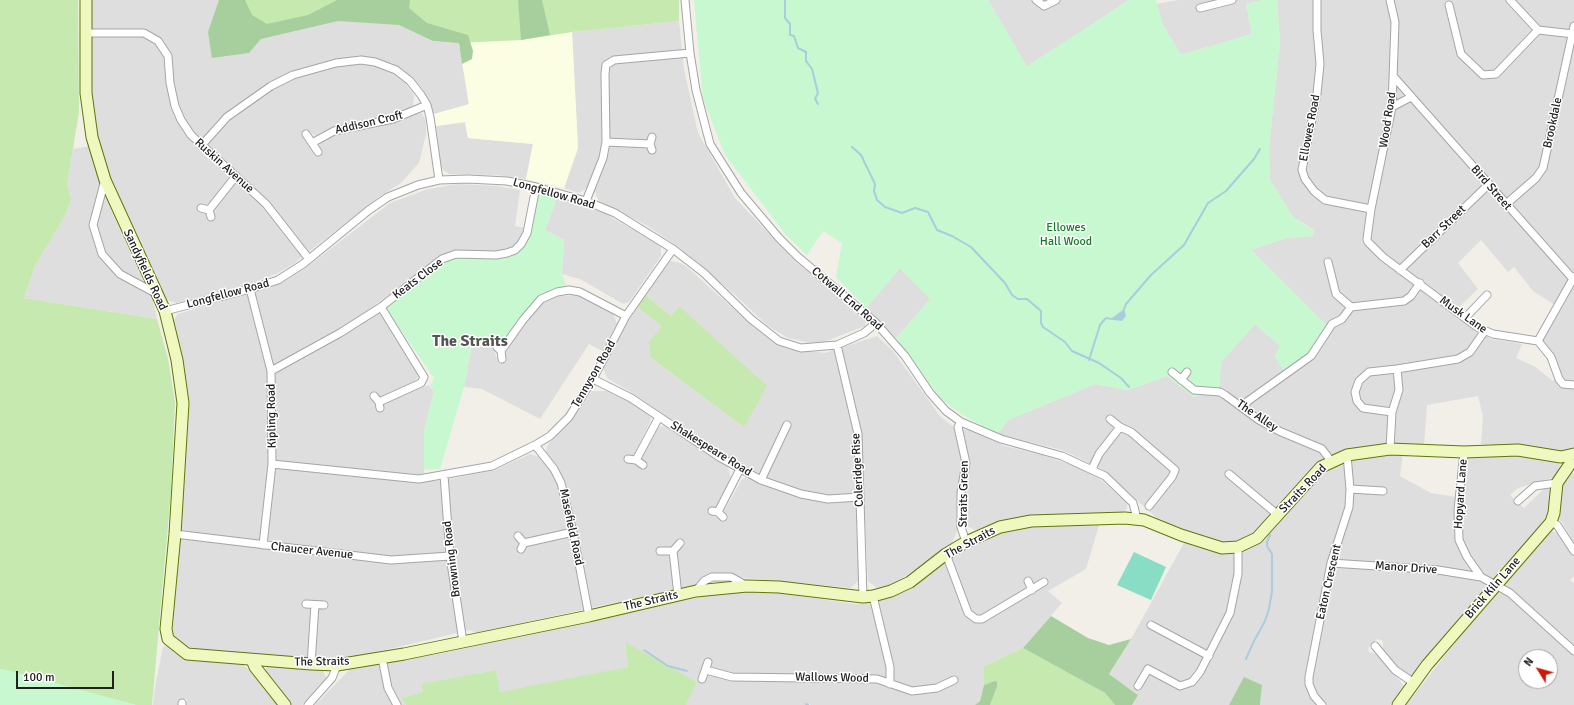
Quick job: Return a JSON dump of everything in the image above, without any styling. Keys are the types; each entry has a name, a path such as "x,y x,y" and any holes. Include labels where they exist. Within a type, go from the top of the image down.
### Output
{"street":[{"name":"Sandyfields Road","path":"86,0 86,93 92,137 105,180 165,311 177,360 183,403 175,534 167,618 168,639"},
{"name":"Cotwall End Road","path":"685,0 690,52 700,108 710,144 741,193 779,238 798,257 876,323 905,356 939,405 960,422 1001,439 1062,456 1092,468 1105,476 1127,495 1133,503 1137,519"},
{"path":"1036,0 1044,6 1056,0"},
{"path":"1200,8 1232,0"},
{"name":"Ellowes Road","path":"1317,0 1317,30 1320,64 1317,94 1302,170 1305,179 1314,191 1325,200 1371,209"},
{"name":"Wood Road","path":"1367,240 1371,209 1392,108 1395,22 1390,0"},
{"path":"1510,0 1538,30 1573,34"},
{"path":"1448,5 1461,54 1483,75 1496,74 1538,30"},
{"name":"Brookdale","path":"1505,205 1536,178 1543,168 1574,26"},
{"name":"Ruskin Avenue","path":"86,33 144,33 158,40 168,56 170,83 175,106 181,120 201,146 266,204 309,259"},
{"path":"586,201 603,158 606,142 606,65 614,60 690,52"},
{"path":"201,146 227,117 271,86 293,75 336,63 361,60 375,62 396,70 415,87 427,105 439,180"},
{"name":"Bird Street","path":"1394,77 1505,205 1573,278"},
{"path":"1392,108 1411,97"},
{"name":"Addison Croft","path":"312,143 334,131 393,119 427,105"},
{"path":"306,134 318,152"},
{"path":"606,142 651,143"},
{"path":"201,208 210,213 236,176"},
{"path":"105,180 93,225 102,254 120,274 158,295"},
{"name":"Longfellow Road","path":"165,311 250,289 278,280 309,259 369,210 388,197 418,185 439,180 507,181 536,187 586,201 614,213 673,249 704,273 751,319 778,341 801,348 837,345 864,333 876,323"},
{"name":"Barr Street","path":"1400,270 1488,185"},
{"name":"Keats Close","path":"271,371 340,333 381,307 442,259 456,254 507,254 517,248 527,233 536,187"},
{"name":"Musk Lane","path":"1367,240 1400,270 1420,283 1484,332 1538,342"},
{"name":"Tennyson Road","path":"272,464 419,479 492,466 535,445 550,436 569,417 593,379 626,316 673,249"},
{"path":"1328,262 1336,294 1351,307"},
{"path":"1573,278 1538,342 1551,357 1559,380 1563,384 1574,385"},
{"path":"1243,407 1248,401 1311,356 1332,324 1342,319 1351,307 1404,301 1411,296 1420,283"},
{"name":"Kipling Road","path":"250,289 271,371 272,464 264,546"},
{"path":"500,352 523,320 541,299 556,292 569,290 580,292 626,316"},
{"path":"1465,318 1487,295"},
{"path":"378,402 421,383 424,377 381,307"},
{"path":"1392,412 1363,408 1357,402 1355,392 1359,381 1369,372 1458,359 1470,352 1484,332"},
{"name":"Coleridge Rise","path":"837,345 858,434 860,497 868,597 890,667 890,684"},
{"path":"1390,449 1392,412 1398,390 1397,369"},
{"name":"The Alley","path":"1172,372 1194,390 1220,392 1243,407 1259,420 1278,431 1322,450 1331,461"},
{"path":"1181,380 1187,372"},
{"name":"Shakespeare Road","path":"593,379 631,398 721,458 761,480 801,494 828,500 860,497"},
{"path":"643,465 632,459 659,417"},
{"path":"1110,419 1120,427 1131,432 1175,470 1172,477 1149,506"},
{"name":"Straits Green","path":"960,422 958,428 966,463 961,493 961,527 966,542"},
{"path":"761,480 787,425"},
{"path":"1092,468 1098,454 1120,427"},
{"name":"Masefield Road","path":"535,445 559,477 573,532 589,616"},
{"name":"Straits Road","path":"1125,518 1152,522 1182,535 1222,548 1238,547 1257,538 1321,467 1331,461 1347,455 1390,449 1464,452 1518,450 1571,461"},
{"name":"Hopyard Lane","path":"1464,452 1458,510 1459,540 1467,557 1481,577 1510,593 1574,651"},
{"name":"Eaton Crescent","path":"1322,705 1314,696 1309,684 1331,563 1349,507 1350,488 1347,455"},
{"path":"1571,461 1556,483 1554,513 1551,522 1557,525 1574,551"},
{"path":"718,514 740,469"},
{"path":"1229,474 1278,515"},
{"name":"Browning Road","path":"444,475 450,556 463,642"},
{"path":"1518,501 1535,486 1556,483"},
{"path":"1350,488 1383,491"},
{"name":"The Straits","path":"168,639 187,654 252,660 337,665 463,642 589,616 696,591 747,586 779,587 868,597 891,591 910,582 946,554 966,542 1000,528 1031,521 1125,518"},
{"name":"Brick Kiln Lane","path":"1398,705 1427,665 1551,522"},
{"path":"518,536 522,546 573,532"},
{"name":"Chaucer Avenue","path":"175,534 264,546 391,560 450,556"},
{"path":"678,595 673,551 680,543"},
{"path":"1138,686 1148,669 1180,686 1192,682 1200,672 1230,613 1238,574 1238,547"},
{"path":"660,551 673,551"},
{"path":"946,554 968,613 976,619 982,619 1044,582"},
{"name":"Manor Drive","path":"1331,563 1438,570 1481,577"},
{"path":"1028,581 1032,590"},
{"path":"306,604 324,605"},
{"path":"311,664 315,605"},
{"path":"1151,625 1209,656"},
{"path":"1375,646 1395,670 1414,684"},
{"path":"382,658 388,688 397,705"},
{"path":"252,660 255,667 285,705"},
{"path":"308,705 332,678 337,665"},
{"name":"Wallows Wood","path":"702,679 707,666 732,677 877,679 912,691 937,688 954,680"}],"shaded area":[{"path":"91,0 219,0 208,32 213,58 249,53 261,39 338,21 399,25 433,41 459,43 469,105 434,114 422,88 411,76 404,81 414,95 413,107 391,115 339,125 315,136 309,131 302,136 315,156 321,153 319,147 321,141 331,135 394,123 422,113 426,121 426,134 419,163 401,183 379,197 293,264 278,273 234,290 176,303 166,299 112,185 96,129 91,80"},
{"path":"988,0 1129,0 1027,67"},
{"path":"1178,0 1263,0 1246,4 1252,34 1181,55 1163,25 1156,4"},
{"path":"1277,0 1574,0 1574,447 1560,453 1530,447 1481,444 1483,417 1478,396 1427,405 1424,445 1404,444 1400,476 1431,493 1462,498 1469,457 1519,455 1556,462 1560,465 1559,472 1555,477 1518,488 1510,495 1524,508 1547,486 1552,489 1551,508 1548,516 1541,527 1442,638 1411,676 1404,673 1384,652 1382,640 1377,639 1368,648 1369,652 1379,655 1404,686 1390,705 1260,705 1262,685 1229,705 1132,705 1137,694 1109,674 1131,639 1190,532 1158,519 1102,469 1062,450 998,434 1008,420 1095,384 1128,390 1167,376 1194,397 1219,388 1221,362 1255,324 1280,346 1326,325 1251,250 1286,238 1313,236 1314,230 1293,217 1270,180 1269,148 1280,42","holes":["1481,240 1508,272 1514,267 1533,291 1561,309 1543,340 1558,365 1562,376 1553,381 1534,366 1516,358 1522,344 1491,339 1475,331 1452,314 1478,289 1458,263"]},
{"path":"394,18 550,35 572,32 578,148 564,188 526,179 533,144 468,138 465,122 436,126 434,114 469,104 459,43 433,41"},
{"path":"679,21 684,69 698,133 735,198 795,261 866,320 865,326 824,342 810,343 788,338 768,326 735,295 677,246 646,225 599,201 595,192 587,188 579,193 564,188 578,148 572,32"},
{"path":"465,122 468,138 533,144 526,179 497,175 449,174 441,168 436,126"},
{"path":"89,146 108,203 153,301 157,319 24,298 35,266 66,214 71,199 67,185 73,149"},
{"path":"458,184 496,186 520,190 515,226 525,228 516,246 504,252 458,251 446,253 375,305 419,375 415,382 381,398 376,394 371,398 377,410 382,409 382,405 386,402 428,385 434,391 424,432 424,482 450,479 495,470 530,454 540,457 546,451 548,444 573,419 592,391 606,391 630,402 652,415 634,455 629,456 628,462 641,467 644,462 642,459 643,454 659,427 664,426 728,467 731,478 718,506 711,509 711,515 722,520 725,516 724,511 742,479 747,477 754,481 759,473 724,456 634,394 607,378 603,368 609,354 637,307 663,326 651,358 744,427 679,306 671,316 644,294 670,261 681,263 687,267 747,321 766,336 785,348 825,353 877,336 893,351 940,416 955,428 969,430 1005,446 1042,455 1083,469 1101,480 1127,503 1127,508 1123,513 1018,517 977,531 965,525 964,515 958,515 957,532 951,545 895,583 878,589 868,581 865,521 856,522 859,580 851,588 743,578 724,573 708,575 696,585 476,633 470,630 351,658 323,659 203,651 182,645 171,631 181,525 189,398 173,321 178,314 284,282 303,270 390,203 428,189"},
{"path":"557,198 606,214 661,246 661,256 629,302 623,304 580,279 562,274 564,240 545,230"},
{"path":"900,268 931,299 896,338 866,308"},
{"path":"580,295 612,312 617,323 602,351 589,344 540,419 482,389 464,387 472,344 493,346 498,362 505,359 505,354 525,321 544,302 554,296"},
{"path":"1570,469 1574,474 1574,543 1562,522 1556,517 1561,483"},
{"path":"1100,522 1086,569 1048,591 1062,603 1023,648 984,666 984,685 980,701 975,705 811,705 806,703 806,705 686,705 697,682 625,643 628,667 606,672 500,693 496,670 421,685 423,692 401,698 406,705 315,705 352,667 444,653 655,605 736,591 772,592 855,604 868,603 889,598 911,589 960,552 995,534 1013,529 1041,525"},
{"path":"1551,530 1559,534 1574,556 1574,576 1570,580 1574,583 1574,705 1406,705 1493,594"},
{"path":"166,646 180,656 241,664 250,670 279,705 186,705 187,699 180,699 179,705 153,705 155,686 163,647"},
{"path":"267,666 323,670 326,678 302,705 292,705 265,671"}],"green space":[{"path":"0,0 78,0 79,112 67,185 71,199 66,214 35,266 24,298 157,319 168,359 175,402 171,491 152,705 136,705 0,669"},
{"path":"219,0 679,0 679,21 572,32 521,40 459,43 433,41 399,25 338,21 261,39 249,53 212,58 208,32"},
{"path":"219,0 245,0 252,15 267,24 308,15 337,0 410,0 409,8 427,23 468,35 473,51 472,59 462,64 459,43 433,41 399,25 338,21 261,39 249,53 212,58 208,32"},
{"path":"518,0 542,0 550,35 521,40"},
{"name":"Ellowes Hall Wood","path":"694,0 988,0 1027,66 1129,0 1156,0 1163,25 1181,55 1252,34 1246,4 1263,0 1277,0 1280,42 1269,148 1270,180 1293,217 1314,231 1313,236 1286,238 1251,250 1326,325 1309,356 1286,374 1274,356 1280,346 1255,324 1221,362 1219,388 1194,397 1167,376 1128,390 1095,384 1008,420 998,434 963,415 941,399 896,338 930,299 900,268 866,308 836,277 842,243 823,231 807,255 786,235 725,155 703,99"},
{"path":"544,193 557,198 545,230 564,240 562,274 566,285 564,288 553,289 540,297 504,344 493,346 472,344 464,387 440,469 424,470 424,432 434,391 430,386 434,378 385,307 444,260 451,257 517,251 538,196"},
{"path":"644,294 671,316 679,306 767,386 744,427 651,358 649,342 662,326 637,307"},
{"path":"1134,552 1166,567 1151,600 1117,585"},
{"path":"1051,616 1088,638 1109,645 1131,639 1109,674 1138,695 1132,705 1115,705 1105,693 1023,648"},
{"path":"625,642 697,682 686,705 406,705 401,698 423,692 421,684 496,670 500,692 628,667"},
{"path":"1023,648 1105,693 1115,705 990,705 997,682 984,685 984,666"},
{"path":"0,669 11,671 136,705 0,705"},
{"path":"1244,677 1262,685 1260,705 1229,705"},
{"path":"995,681 997,682 997,686 990,705 975,705 980,701 984,685"}],"water":[{"path":"1124,309 1126,316 1122,321 1105,319 1105,317 1112,318"}],"waterway":[{"path":"785,0 785,18 790,24 790,35 794,36 798,48 806,52 806,61 812,69 818,93 815,99 818,104"},
{"path":"852,147 861,155 875,184 874,191 877,200 885,207 902,213 915,208 928,212 937,230 952,236 971,247 1005,283 1012,295 1018,299 1027,299 1041,311 1041,323 1043,327 1065,342 1072,351 1099,363 1121,378 1129,387"},
{"path":"1124,309 1126,304 1151,275 1184,245 1208,203 1226,191 1254,159 1260,149"},
{"path":"1089,360 1100,325 1105,319"},
{"path":"1246,659 1265,621 1269,609 1272,591 1272,554 1267,546 1267,542 1270,535"},
{"path":"644,650 668,666 687,671"}],"district":[{"name":"The Straits","path":"470,342"}]}
